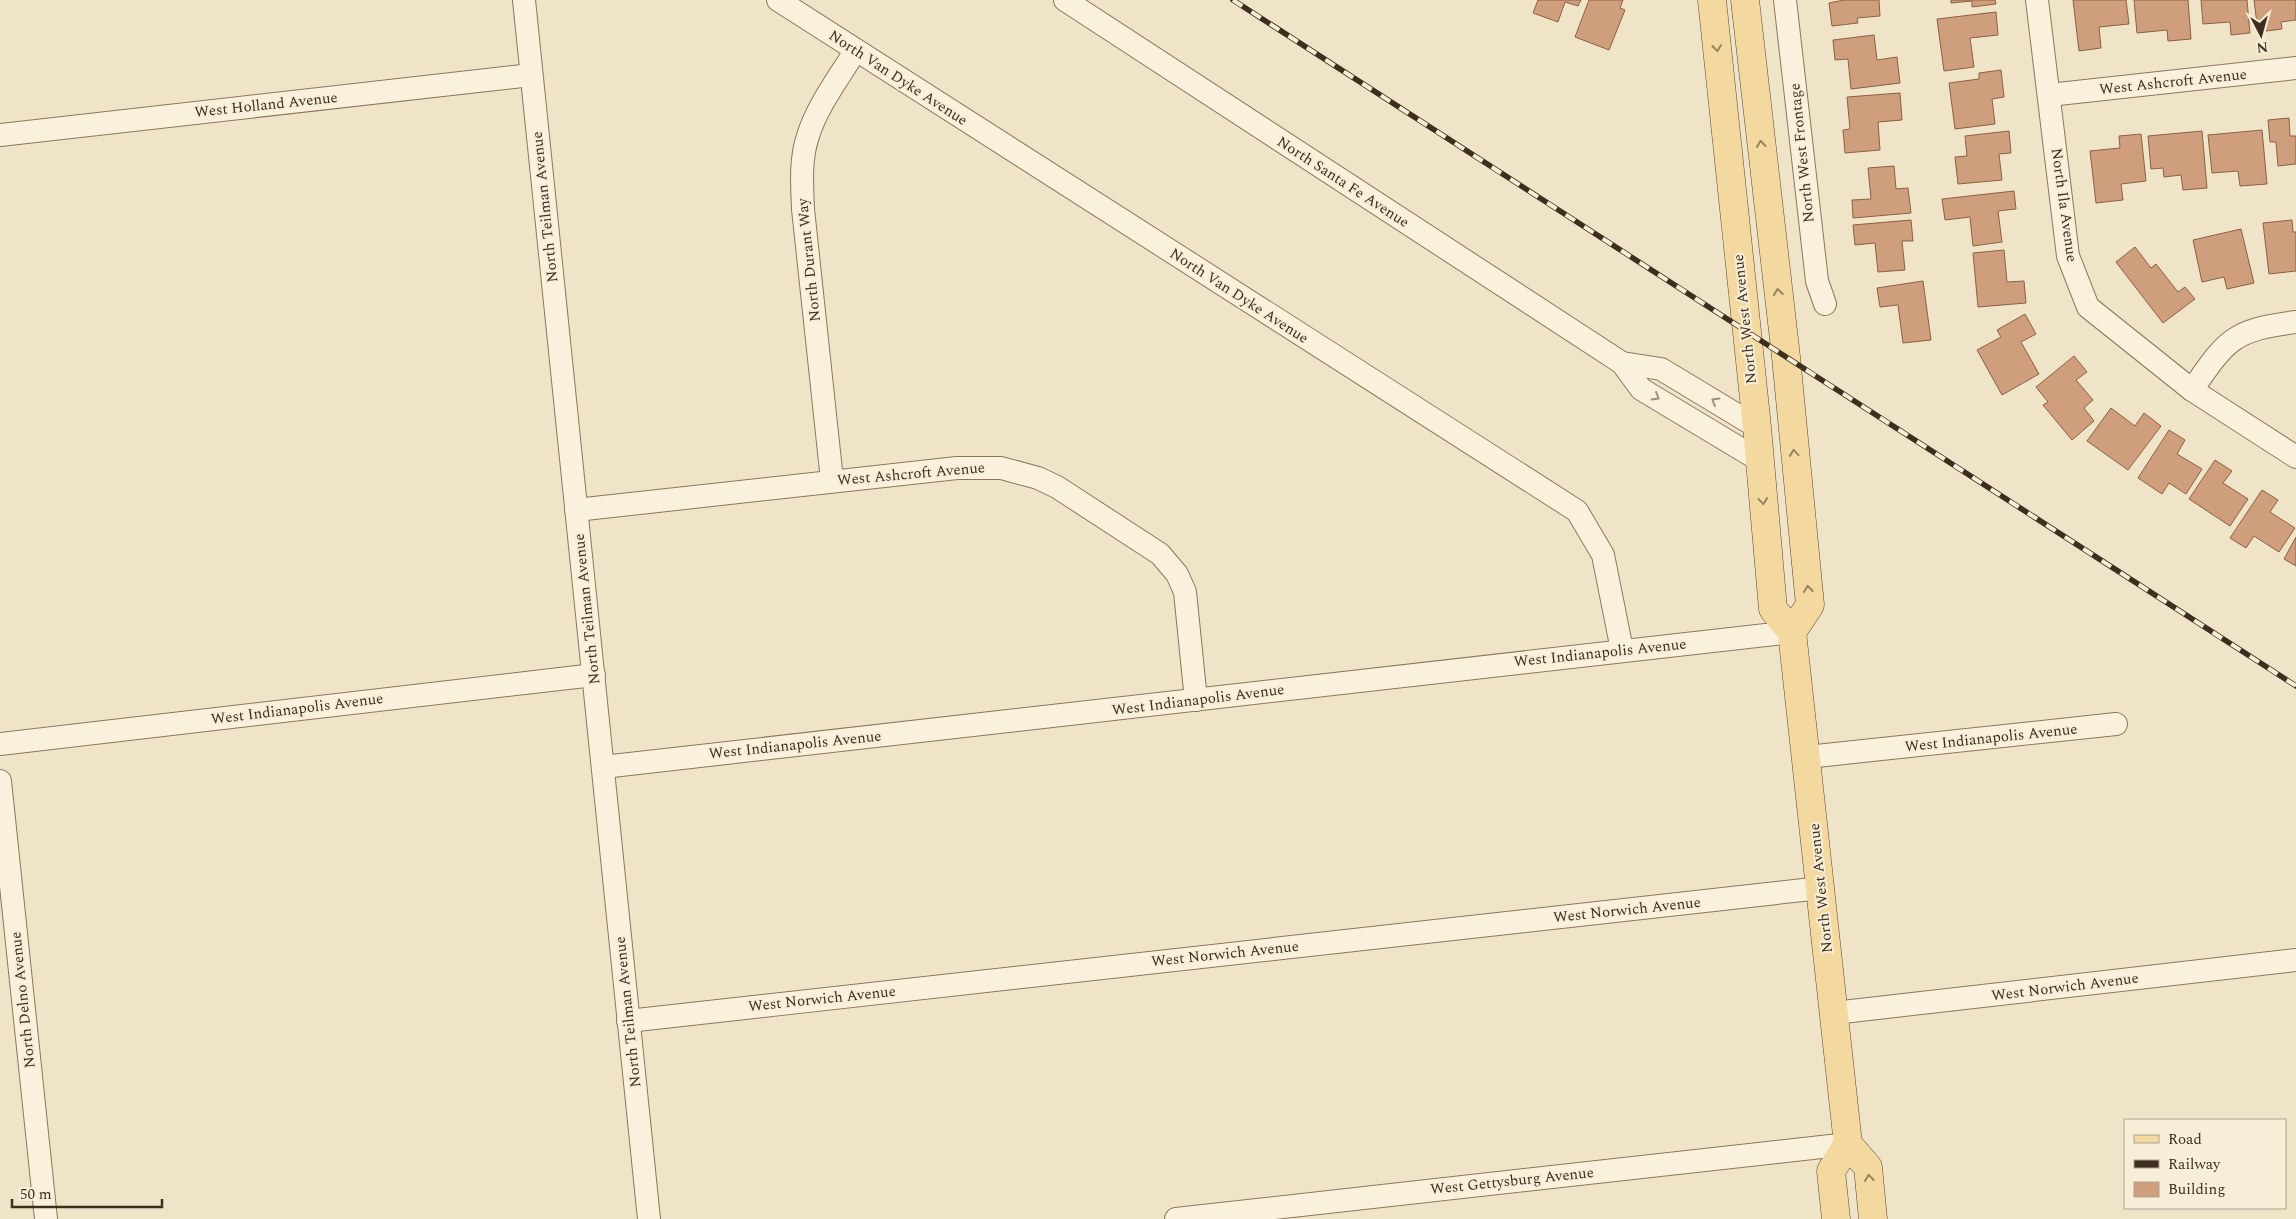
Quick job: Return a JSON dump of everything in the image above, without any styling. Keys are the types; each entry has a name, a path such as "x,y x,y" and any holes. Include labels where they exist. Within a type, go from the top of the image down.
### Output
{"main road":[{"name":"North West Avenue","path":"1712,0 1757,426 1773,610 1792,632 1848,1144"},
{"path":"1745,0 1786,357 1810,605 1792,632"},
{"path":"1757,426 1771,440 1776,457 1782,501 1801,519"},
{"path":"1836,1219 1831,1171 1848,1144 1868,1167 1873,1219"}],"street":[{"name":"North Teilman Avenue","path":"524,0 649,1219"},
{"name":"North Van Dyke Avenue","path":"778,0 1577,511 1603,555 1622,650"},
{"name":"North Santa Fe Avenue","path":"1065,0 1622,364 1641,389 1759,460"},
{"name":"North West Frontage","path":"1786,0 1817,281 1825,304"},
{"name":"North Ila Avenue","path":"2037,0 2068,256 2088,307 2192,390 2296,456"},
{"name":"North Durant Way","path":"832,480 803,209 802,174 808,136 816,117 855,51"},
{"name":"West Ashcroft Avenue","path":"2049,95 2296,68"},
{"name":"West Holland Avenue","path":"0,135 531,75"},
{"path":"2192,390 2216,355 2232,340 2256,329 2296,322"},
{"name":"North Santa Fe Avenue","path":"1622,364 1661,369 1757,426"},
{"name":"West Ashcroft Avenue","path":"576,510 832,480 980,466 1011,469 1049,482 1153,548 1173,567 1181,582 1187,602 1196,700"},
{"name":"West Indianapolis Avenue","path":"603,767 1792,632"},
{"name":"West Indianapolis Avenue","path":"0,744 594,675"},
{"name":"West Indianapolis Avenue","path":"1807,757 2116,724"},
{"name":"North Delno Avenue","path":"0,781 46,1219"},
{"name":"West Norwich Avenue","path":"628,1021 1821,888"},
{"name":"West Norwich Avenue","path":"1834,1013 2296,960"},
{"name":"West Gettysburg Avenue","path":"1176,1219 1252,1215 1848,1144"}],"building":[{"path":"1538,0 1581,0 1578,6 1565,2 1558,22 1533,13"},
{"path":"1589,0 1623,0 1620,8 1625,10 1609,50 1575,37"},
{"path":"1844,0 1879,0 1880,16 1857,18 1858,23 1832,26 1829,3"},
{"path":"1951,0 1995,0 1996,4 1972,7 1972,1 1951,3"},
{"path":"2073,0 2126,0 2129,24 2099,27 2101,48 2079,51"},
{"path":"2134,0 2188,0 2191,39 2168,41 2167,30 2137,33"},
{"path":"2201,0 2247,0 2250,33 2231,35 2230,22 2203,24"},
{"path":"2254,0 2296,0 2296,20 2281,22 2282,29 2258,32"},
{"path":"1996,12 1998,35 1970,38 1974,67 1944,71 1937,19"},
{"path":"1874,35 1877,60 1897,57 1900,83 1851,89 1848,59 1835,60 1833,40"},
{"path":"2001,70 2004,97 1992,99 1995,124 1955,129 1949,83 1979,79 1979,73"},
{"path":"1900,93 1902,120 1878,122 1880,150 1845,153 1843,130 1850,129 1847,97"},
{"path":"2289,118 2290,136 2296,136 2296,164 2278,166 2276,142 2270,142 2268,120"},
{"path":"2262,130 2267,184 2240,186 2238,171 2212,173 2208,135"},
{"path":"2009,131 2011,153 1999,154 2002,180 1958,184 1955,157 1967,156 1965,136"},
{"path":"2202,131 2207,188 2183,190 2181,175 2164,177 2163,168 2151,169 2148,136"},
{"path":"2141,134 2146,181 2121,184 2123,200 2096,203 2090,151 2120,148 2119,136"},
{"path":"1894,166 1896,189 1908,188 1911,213 1853,218 1852,200 1871,199 1868,168"},
{"path":"2014,191 2016,209 1998,211 2002,242 1973,246 1970,217 1945,220 1942,199"},
{"path":"1911,220 1913,241 1902,241 1905,270 1878,272 1875,243 1855,245 1853,225"},
{"path":"2292,220 2293,232 2296,232 2296,271 2269,274 2263,223"},
{"path":"2241,229 2254,283 2227,289 2224,277 2202,282 2193,240"},
{"path":"2135,247 2151,268 2156,264 2178,292 2185,287 2195,299 2163,323 2116,262"},
{"path":"2004,250 2007,282 2024,281 2026,303 1978,307 1973,253"},
{"path":"1923,281 1931,340 1903,343 1898,305 1880,307 1877,288"},
{"path":"2025,314 2036,334 2021,342 2039,374 2002,395 1977,350 2001,337 1997,330"},
{"path":"2074,356 2087,372 2076,380 2093,400 2084,408 2094,421 2072,440 2043,405 2048,402 2036,387"},
{"path":"2111,408 2135,426 2144,413 2161,426 2128,470 2087,441"},
{"path":"2169,430 2185,440 2177,454 2202,469 2186,494 2169,483 2162,494 2138,478"},
{"path":"2215,460 2232,471 2223,483 2248,499 2230,526 2189,499"},
{"path":"2262,490 2278,500 2270,512 2295,528 2279,552 2254,536 2246,548 2230,538"},
{"path":"2296,537 2296,566 2284,559"}],"railway":[{"path":"1233,0 2296,686"}]}
